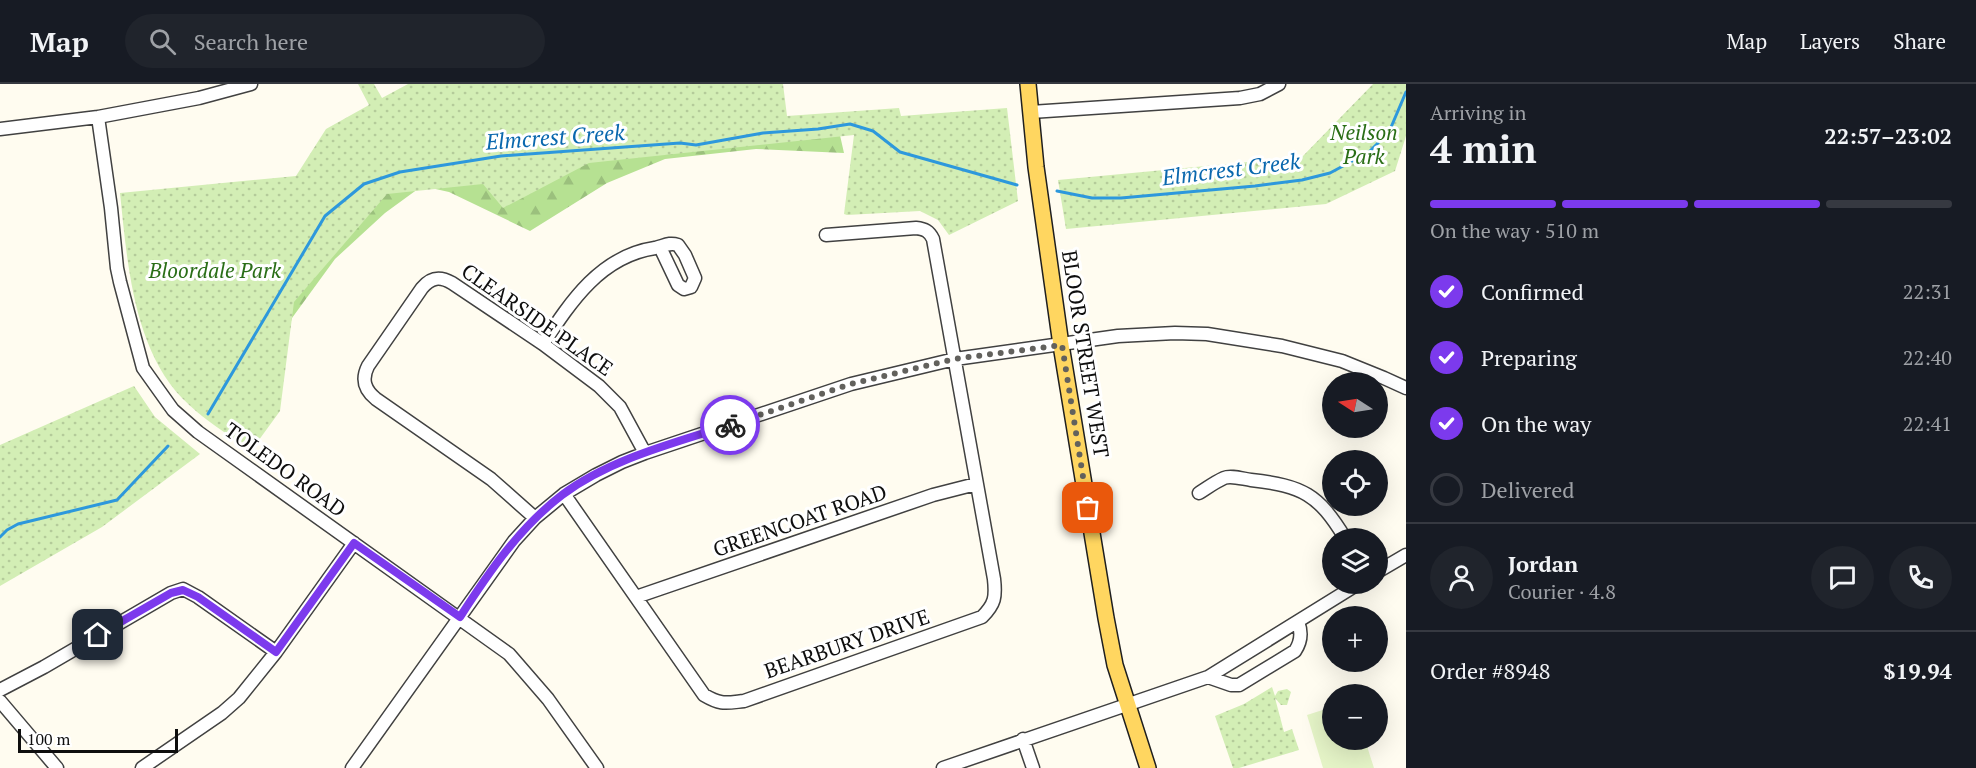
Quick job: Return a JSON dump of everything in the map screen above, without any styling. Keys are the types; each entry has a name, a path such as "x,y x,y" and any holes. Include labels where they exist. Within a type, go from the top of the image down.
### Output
{"main road":[{"name":"BLOOR STREET WEST","path":"1028,84 1036,167 1106,618 1115,665 1148,768"}],"street":[{"path":"0,129 99,117 220,88 251,84"},
{"path":"1031,112 1240,98 1260,94 1279,84"},
{"name":"TOLEDO ROAD","path":"99,117 117,268 143,368 173,410 188,424 509,654 527,674 597,768"},
{"name":"BEARBURY DRIVE","path":"564,494 704,695 722,704 744,701 982,617 993,605 995,589 935,248 930,233 916,228 826,235"},
{"path":"543,344 581,291 594,277 628,255 644,249 660,247"},
{"name":"CLEARSIDE PLACE","path":"535,518 491,479 371,395 365,386 364,376 368,366 427,282 436,278 452,283 543,344 599,386 616,402 645,453"},
{"path":"352,768 508,547 535,518 564,494 596,475 645,453 851,384 954,359 1118,336 1174,333 1236,337 1342,361 1406,388"},
{"path":"1199,493 1226,477 1266,481 1310,495 1321,504 1338,528"},
{"name":"GREENCOAT ROAD","path":"636,597 933,495 976,484"},
{"path":"142,768 222,713 239,698 276,652 354,543"},
{"path":"1388,566 1406,555"},
{"path":"0,690 179,590 188,591 198,597 276,652"},
{"path":"943,768 1208,677 1342,594"},
{"path":"1208,677 1231,685 1239,685 1295,651 1300,644 1301,628 1298,622"},
{"path":"0,701 57,768"},
{"path":"1023,739 1033,768"}],"green space":[{"name":"Bloordale Park","path":"358,84 374,84 382,98 408,84 783,84 787,116 899,108 901,116 1007,108 1018,201 949,235 938,220 920,211 844,214 854,135 589,163 503,208 483,184 387,194 294,302 280,411 251,451 190,406 166,377 153,354 135,302 120,193 296,176 326,129 369,105"},
{"name":"Neilson Park","path":"1373,84 1406,84 1406,136 1395,171 1326,204 1066,229 1058,180 1302,157"},
{"path":"837,122 844,153 756,149 665,159 607,183 530,231 449,192 422,186 385,213 335,259 292,318 273,384 239,329 339,192"},
{"path":"134,386 155,417 200,454 102,527 0,586 0,445"},
{"path":"1272,687 1275,696 1278,691 1287,689 1291,692 1287,705 1281,705 1275,698 1284,732 1292,729 1299,750 1233,768 1215,716 1244,704"},
{"path":"1322,710 1322,750 1368,750 1374,768 1323,768 1307,715"}],"waterway":[{"name":"Elmcrest Creek","path":"1057,191 1092,198 1121,198 1255,186 1302,180 1330,173 1369,152 1389,132 1406,92"},
{"name":"Elmcrest Creek","path":"208,414 325,216 364,184 400,172 501,156 680,143 696,145 763,133 850,124 873,131 900,152 1017,185"},
{"name":"Elmcrest Creek","path":"0,537 18,524 117,500 168,446"}],"way so far":[{"path":"730,425 851,384 954,359 1062,345 1088,508"}],"route":[{"path":"98,635 171,593 183,590 198,597 276,652 354,543 460,617 514,541 535,518 564,494 622,462 730,425"}]}
